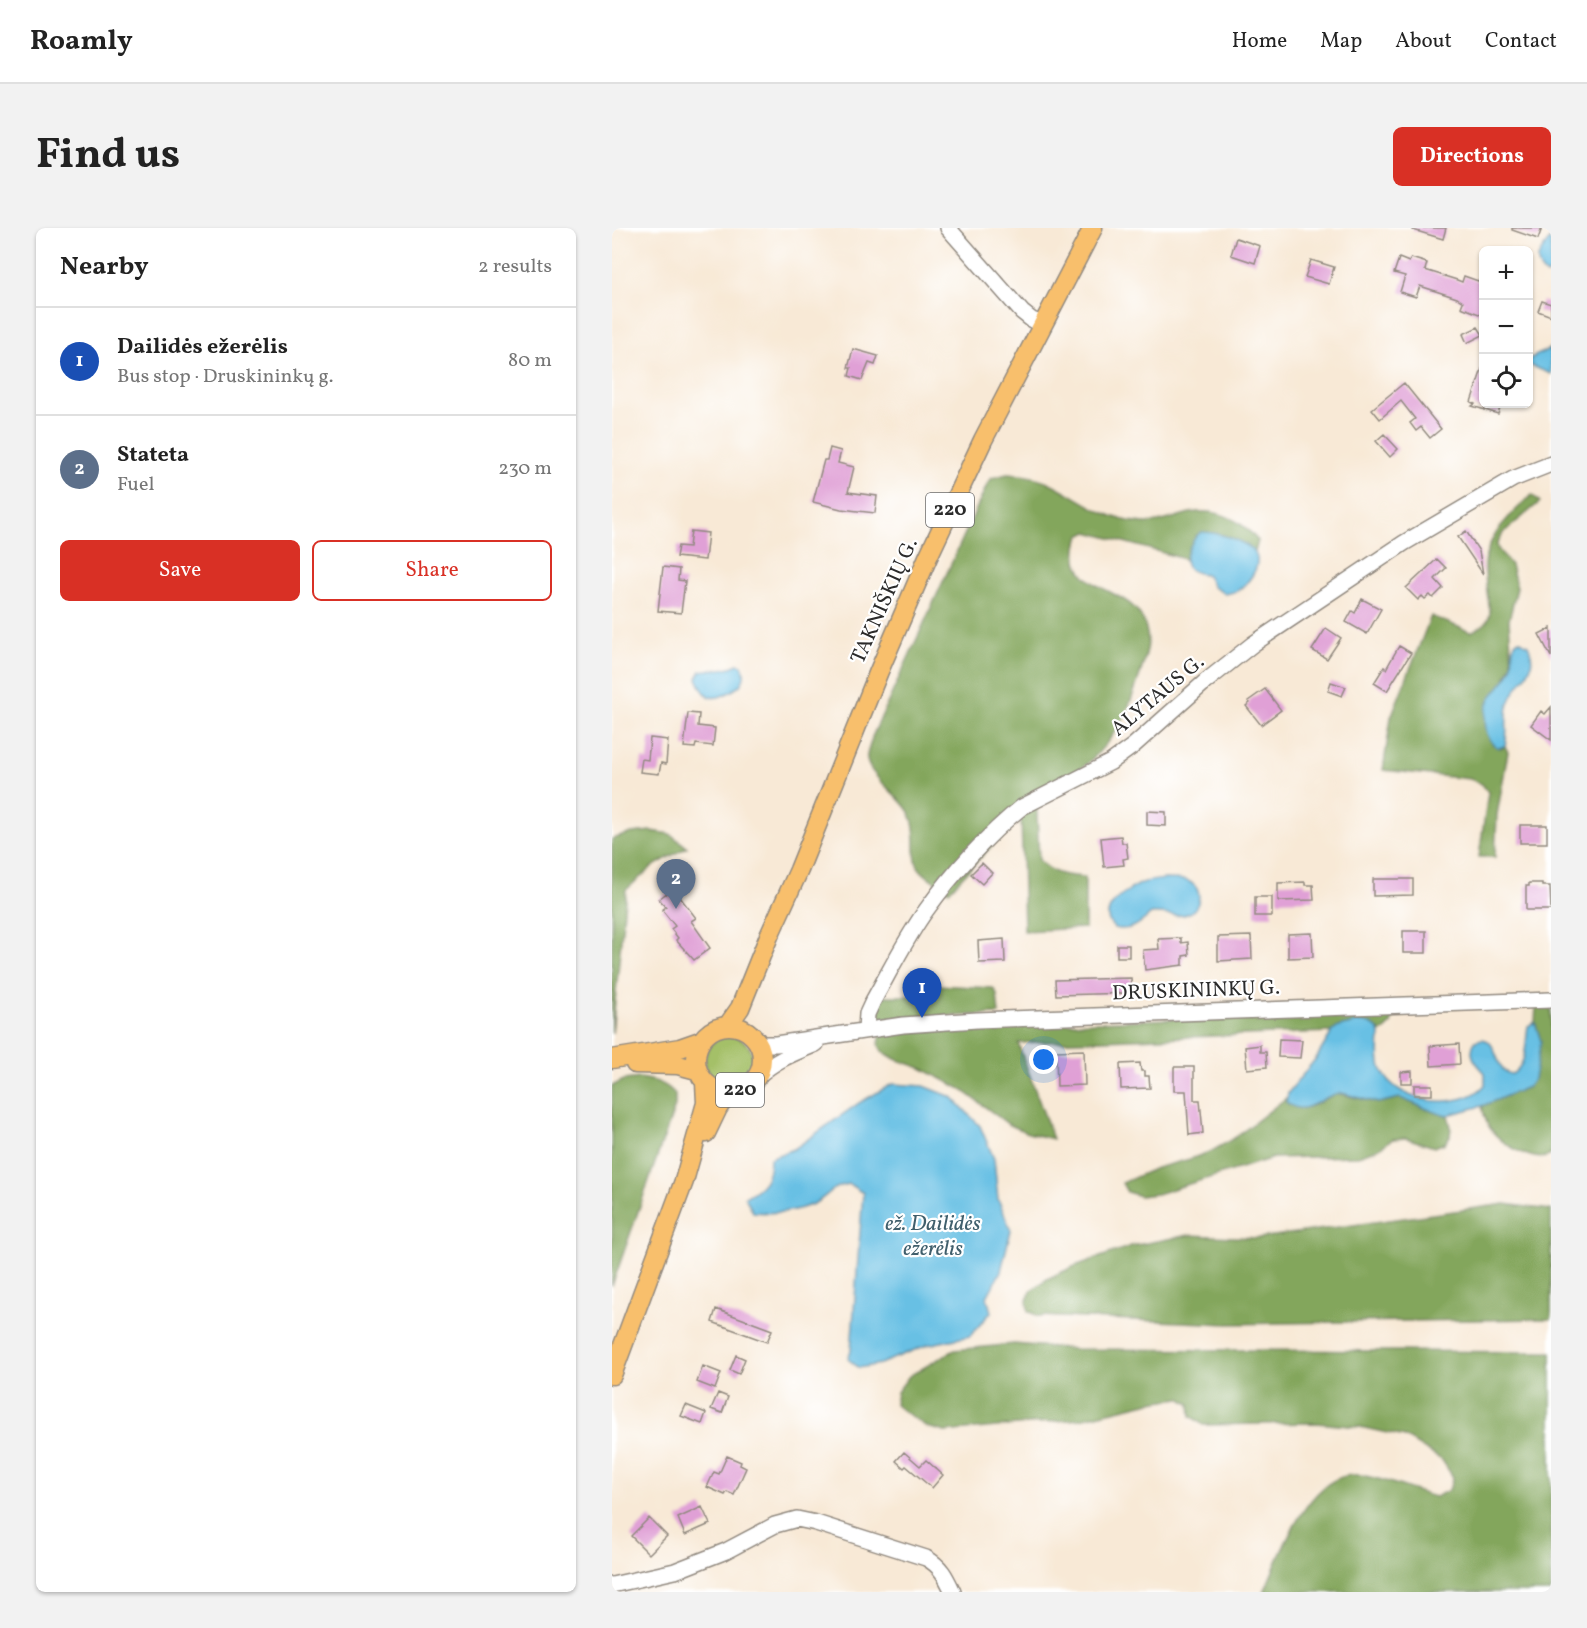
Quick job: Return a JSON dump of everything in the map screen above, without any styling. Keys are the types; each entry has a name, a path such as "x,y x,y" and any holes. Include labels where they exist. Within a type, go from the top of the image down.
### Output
{"main road":[{"name":"TAKNIŠKIŲ G.","path":"799,870 874,682 928,557 983,440 1093,228"},
{"name":"220","path":"728,1025 740,1008 799,870"},
{"name":"220","path":"701,1077 716,1090 729,1092 750,1085 757,1077 762,1055 749,1023 750,1012 779,940 799,870"},
{"path":"612,1061 680,1048 700,1041 717,1027 728,1025 741,1027 755,1039"},
{"name":"220","path":"612,1375 684,1181 706,1103 695,1055 700,1041"},
{"path":"612,1061 678,1065 701,1077"},
{"name":"220","path":"684,1181 718,1108 729,1092"}],"street":[{"path":"948,228 1022,312 1042,324"},
{"name":"ALYTAUS G.","path":"866,1029 867,1014 873,1001 926,910 970,858 1010,816 1022,807 1111,762 1253,644 1404,543 1513,479 1551,464"},
{"name":"DRUSKININKŲ G.","path":"844,1034 903,1024 977,1020 1551,1000"},
{"path":"755,1039 776,1044 844,1034"},
{"path":"757,1077 769,1065 781,1058 844,1034"},
{"path":"612,1585 675,1571 726,1551 775,1525 797,1519 926,1558 936,1563 941,1569 953,1592"}],"green space":[{"path":"1007,474 1043,480 1094,508 1130,521 1157,522 1200,512 1219,514 1236,521 1258,541 1255,552 1227,537 1212,533 1197,535 1185,559 1088,532 1080,536 1077,554 1079,568 1087,578 1134,607 1144,622 1148,642 1143,665 1129,705 1112,736 1083,767 1036,791 1039,860 1055,872 1085,877 1085,928 1024,931 1021,815 949,891 929,877 919,868 915,857 914,828 910,814 871,770 868,762 867,755 872,737 988,483 992,478"},
{"path":"1532,495 1540,502 1503,533 1497,544 1498,549 1511,565 1517,588 1509,620 1512,664 1505,679 1502,748 1505,746 1508,752 1497,815 1495,857 1479,857 1488,792 1482,784 1470,779 1383,770 1391,717 1431,616 1471,632 1486,622 1490,612 1486,582 1486,554 1501,526"},
{"path":"651,831 670,834 687,847 652,867 626,890 612,1033 612,839 632,833"},
{"path":"937,985 993,988 997,994 999,1014 882,1019 878,1013 881,996 908,996"},
{"path":"1536,1006 1551,1006 1551,1155 1544,1157 1527,1155 1501,1140 1488,1126 1482,1106 1528,1087 1539,1035 1535,1022"},
{"path":"1393,1010 1391,1024 1380,1033 1378,1029 1338,1027 1332,1032 1018,1043 1053,1139 1028,1133 1008,1124 961,1089 921,1068 895,1059 882,1051 879,1045 880,1037 884,1033 1020,1025"},
{"path":"729,1036 746,1043 753,1060 746,1077 729,1084 712,1077 705,1060 712,1043"},
{"path":"640,1078 668,1087 675,1094 675,1106 612,1286 612,1086 624,1080"},
{"path":"1336,1093 1378,1103 1400,1098 1448,1115 1451,1127 1450,1136 1445,1143 1434,1147 1406,1138 1393,1139 1378,1149 1358,1156 1273,1158 1157,1194 1140,1196 1127,1192 1122,1183 1156,1168 1212,1151 1236,1137 1286,1098 1286,1102 1306,1107"},
{"path":"1505,1204 1551,1210 1551,1319 1228,1324 1038,1316 1028,1311 1027,1300 1031,1291 1047,1279 1075,1266 1131,1246 1189,1235 1259,1238"},
{"path":"1014,1344 1076,1349 1551,1352 1551,1592 1264,1592 1288,1538 1311,1500 1326,1486 1342,1477 1360,1475 1370,1477 1435,1497 1449,1490 1453,1477 1442,1460 1405,1437 1360,1427 1316,1423 1203,1425 1191,1416 1190,1404 1180,1398 1151,1402 1080,1419 945,1432 927,1427 895,1405 897,1392 909,1376 954,1350"}],"water":[{"path":"1551,238 1551,272 1546,275 1541,270 1538,261 1541,252"},
{"path":"1551,348 1551,374 1533,367 1533,357"},
{"path":"1201,532 1232,538 1253,550 1257,565 1246,584 1236,591 1225,594 1213,587 1207,576 1186,566 1188,550"},
{"path":"1519,640 1528,645 1532,663 1530,670 1512,695 1507,714 1505,746 1498,748 1489,739 1487,733 1487,707 1491,697 1511,670 1513,649"},
{"path":"738,664 742,665 744,671 742,683 739,686 717,697 711,697 704,692 697,678 701,671 723,669"},
{"path":"1166,879 1184,880 1194,885 1199,898 1193,910 1185,915 1151,914 1134,926 1125,929 1114,928 1109,921 1108,914 1115,901 1142,883"},
{"path":"1360,1022 1374,1026 1380,1033 1380,1062 1390,1082 1415,1097 1446,1101 1475,1094 1485,1085 1485,1073 1472,1055 1475,1041 1483,1039 1489,1041 1501,1067 1512,1074 1521,1065 1523,1059 1528,1026 1535,1022 1541,1041 1534,1079 1528,1087 1482,1106 1448,1115 1400,1098 1378,1103 1342,1093 1307,1107 1293,1107 1286,1102 1288,1093 1317,1057 1332,1032 1338,1027"},
{"name":"ež. Dailidės ežerėlis","path":"892,1084 924,1086 952,1097 980,1126 994,1159 998,1199 1011,1230 1001,1271 987,1297 991,1312 970,1336 927,1345 880,1364 859,1368 848,1359 851,1350 863,1193 849,1184 842,1185 811,1205 775,1213 753,1212 745,1197 764,1182 769,1172 770,1158 794,1149 859,1103"}],"building":[{"path":"1413,228 1446,228 1443,239 1413,230"},
{"path":"1512,228 1542,228 1538,239 1512,230"},
{"path":"1236,238 1260,246 1255,263 1231,255"},
{"path":"1399,258 1409,262 1411,258 1427,263 1425,270 1462,282 1464,276 1479,281 1479,314 1461,307 1463,302 1457,298 1420,286 1416,297 1400,292 1405,276 1394,273"},
{"path":"1311,260 1334,267 1329,284 1305,277"},
{"path":"1542,301 1551,304 1551,316 1538,311"},
{"path":"1478,327 1479,329 1479,337 1467,343 1463,334"},
{"path":"853,349 878,356 875,365 869,363 862,380 849,376 851,368 848,368"},
{"path":"1479,378 1479,408 1500,408 1498,414 1472,406 1475,404 1471,402"},
{"path":"1404,383 1441,429 1430,438 1421,427 1416,431 1410,423 1415,419 1401,401 1380,419 1372,409"},
{"path":"1384,434 1398,449 1390,457 1376,441"},
{"path":"830,448 841,451 838,463 854,467 848,492 877,496 875,513 841,509 813,502 824,460 827,460"},
{"path":"691,531 708,533 705,560 676,557 678,546 689,547"},
{"path":"1466,531 1479,551 1483,574 1458,537"},
{"path":"1437,559 1446,568 1435,579 1443,588 1433,598 1430,595 1425,599 1422,596 1418,600 1406,588"},
{"path":"663,567 679,569 678,580 685,581 681,613 658,611"},
{"path":"1362,599 1381,609 1367,634 1346,622 1352,611 1355,613"},
{"path":"1326,628 1341,638 1327,659 1312,650"},
{"path":"1551,628 1551,657 1539,634"},
{"path":"1399,646 1411,653 1387,691 1374,683 1384,667 1386,669"},
{"path":"1331,682 1346,687 1342,696 1328,691"},
{"path":"1265,689 1281,710 1261,725 1246,706 1250,703 1248,701"},
{"path":"1551,707 1551,740 1531,725 1541,711 1545,714"},
{"path":"688,713 699,714 698,726 715,728 713,746 696,744 695,748 684,747"},
{"path":"650,738 668,740 666,764 661,763 659,774 640,772 642,759 648,760"},
{"path":"1147,811 1166,812 1166,826 1147,825"},
{"path":"1520,825 1547,825 1547,843 1520,843"},
{"path":"1121,836 1122,843 1126,843 1128,858 1123,859 1124,865 1104,867 1101,838"},
{"path":"982,863 992,873 982,884 971,874"},
{"path":"1373,879 1413,879 1413,895 1373,896"},
{"path":"1305,882 1305,885 1313,885 1314,900 1278,901 1278,883"},
{"path":"1529,883 1542,883 1542,886 1550,886 1551,910 1526,910 1526,886 1529,886"},
{"path":"673,888 696,918 691,921 710,948 694,960 676,940 678,938 671,929 675,926 662,910 666,907 659,899"},
{"path":"1255,897 1272,897 1272,916 1255,916"},
{"path":"1403,931 1426,931 1426,953 1403,953"},
{"path":"1312,933 1313,957 1288,958 1288,934"},
{"path":"1251,936 1252,959 1218,961 1218,937"},
{"path":"1181,938 1181,943 1188,942 1189,955 1183,956 1183,965 1145,970 1143,950 1159,949 1158,939"},
{"path":"1004,939 1005,962 979,963 978,941"},
{"path":"1117,945 1129,945 1129,957 1117,957"},
{"path":"1131,978 1132,993 1056,995 1055,980"},
{"path":"1279,1039 1302,1040 1300,1058 1278,1057"},
{"path":"1459,1044 1460,1064 1431,1066 1430,1046"},
{"path":"1260,1045 1260,1052 1266,1052 1267,1067 1247,1069 1245,1047"},
{"path":"1084,1050 1085,1085 1057,1086 1056,1051"},
{"path":"1140,1063 1141,1071 1145,1071 1145,1076 1149,1076 1150,1088 1121,1089 1120,1064"},
{"path":"1174,1067 1194,1067 1194,1100 1200,1100 1203,1133 1189,1135 1186,1091 1174,1091"},
{"path":"1412,1071 1412,1083 1401,1083 1401,1072"},
{"path":"1414,1085 1432,1085 1432,1095 1414,1095"},
{"path":"716,1309 772,1330 767,1342 712,1322"},
{"path":"736,1355 745,1359 739,1374 730,1370"},
{"path":"703,1366 721,1373 715,1389 697,1382"},
{"path":"718,1393 728,1397 722,1413 711,1409"},
{"path":"686,1405 706,1413 702,1424 681,1416"},
{"path":"904,1452 920,1466 926,1460 943,1475 932,1488 906,1466 904,1468 896,1461"},
{"path":"727,1456 741,1462 740,1465 746,1468 734,1495 727,1492 725,1495 707,1487 714,1472 719,1474"},
{"path":"702,1507 710,1524 685,1535 678,1518"},
{"path":"649,1518 667,1536 649,1554 631,1536"}],"place":[{"name":"Stateta","path":"676,909"},
{"name":"Dailidės ežerėlis","path":"922,1018"}]}
